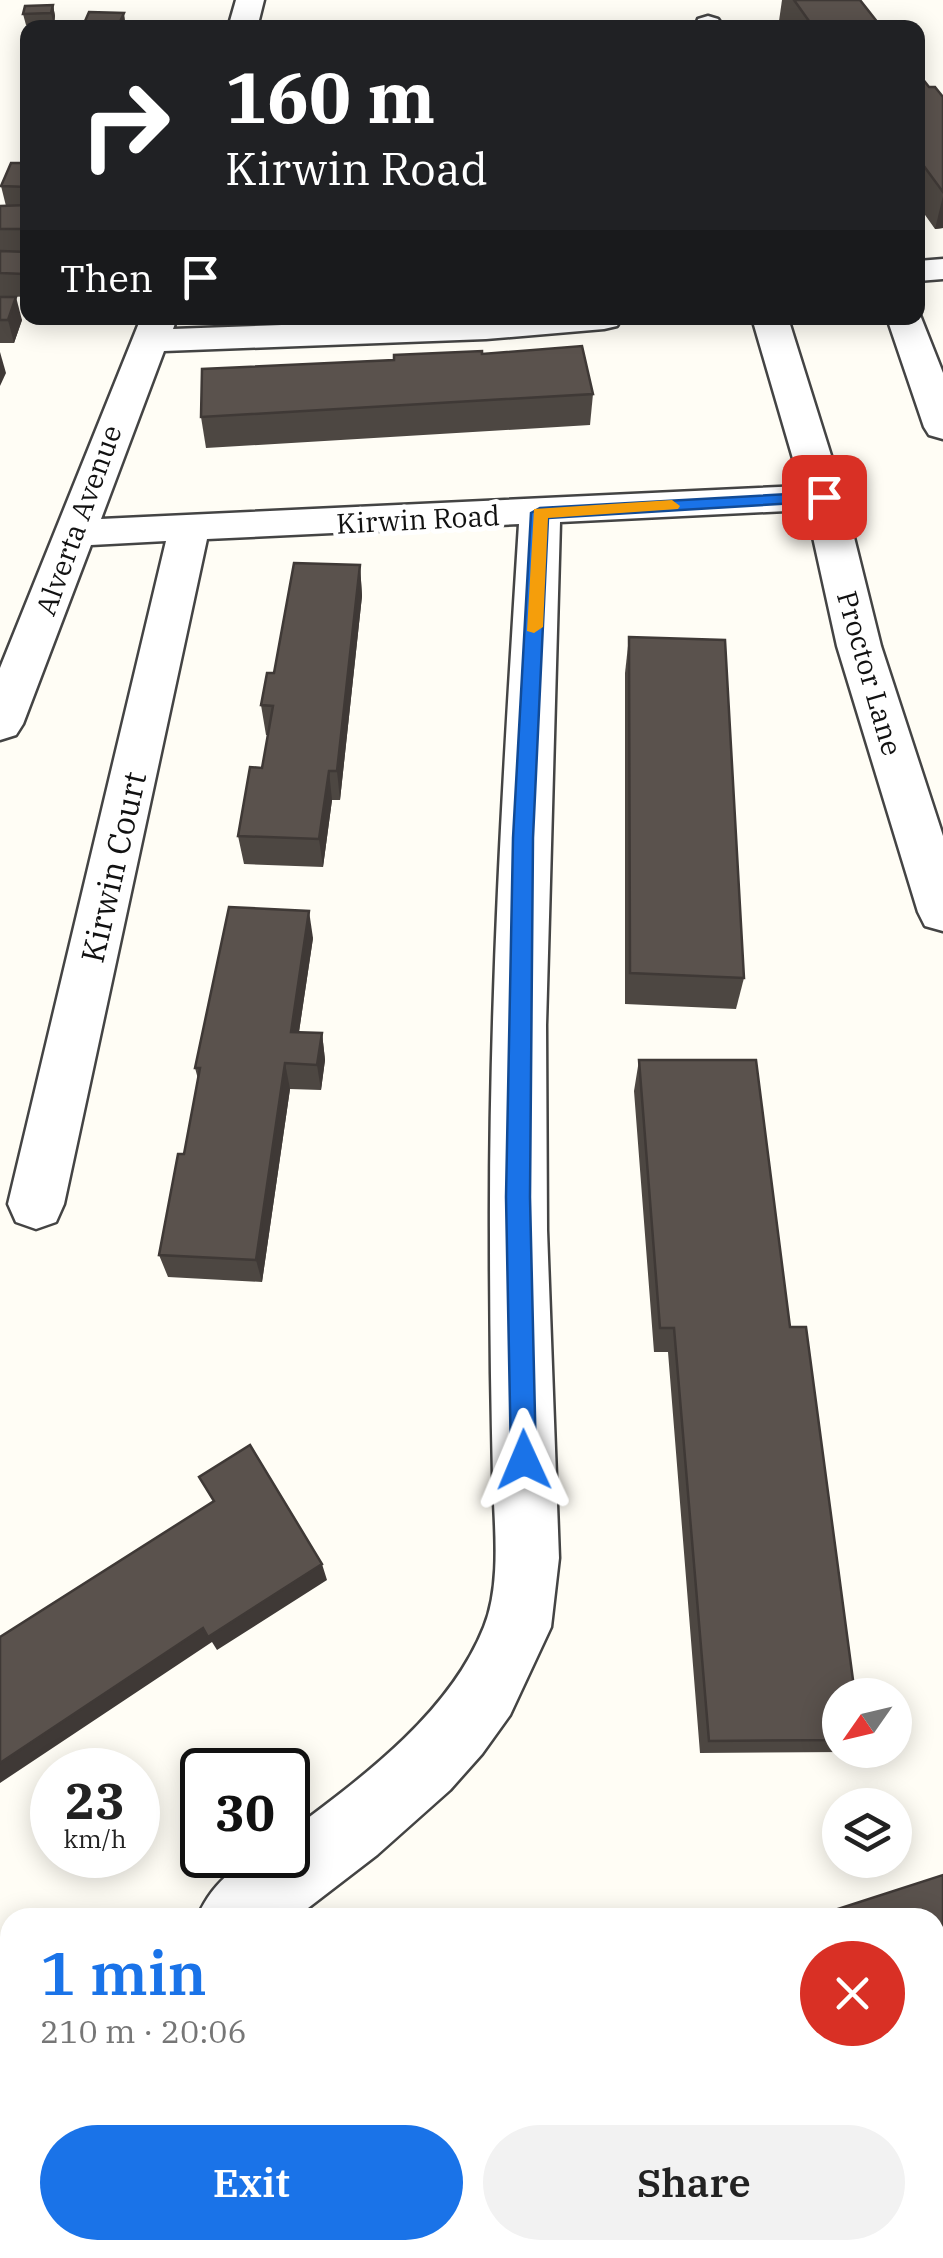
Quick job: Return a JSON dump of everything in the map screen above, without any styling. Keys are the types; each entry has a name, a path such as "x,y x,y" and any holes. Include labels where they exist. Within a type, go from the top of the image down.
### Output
{"street":[{"path":"155,329 358,325"},
{"name":"Proctor Lane","path":"772,325 824,497 859,646 943,912"},
{"path":"907,325 943,426"},
{"name":"Alverta Avenue","path":"0,724 121,406 155,329"},
{"name":"Kirwin Road","path":"72,533 824,497"},
{"path":"247,1908 419,1775 452,1741 490,1689 513,1642 526,1574 519,1097 523,838 540,513"},
{"name":"Kirwin Court","path":"36,1204 189,530"}],"building":[{"path":"794,0 860,0 876,20 808,20"},
{"path":"53,5 51,13 23,14 25,6"},
{"path":"89,12 124,13 121,20 86,20"},
{"path":"925,82 943,97 943,192 925,168"},
{"path":"11,163 20,163 20,187 1,186"},
{"path":"20,205 20,229 0,229 0,206"},
{"path":"0,251 20,252 20,274 0,273"},
{"path":"0,297 16,297 8,320 0,320"},
{"path":"582,346 593,394 201,417 202,369"},
{"path":"294,563 360,565 337,771 329,771 319,839 238,836 250,767 262,768 273,706 261,705 267,673 274,673"},
{"path":"629,637 725,640 744,978 630,973"},
{"path":"229,907 309,911 291,1032 322,1033 317,1065 285,1063 256,1260 159,1255 178,1154 184,1154 200,1068 195,1068"},
{"path":"639,1060 756,1060 790,1327 806,1327 853,1678 822,1678 822,1740 709,1741 674,1328 660,1328"},
{"path":"250,1445 322,1564 208,1637 203,1628 0,1763 0,1637 214,1501 199,1477"},
{"path":"943,1875 943,1908 841,1908"}],"slow traffic":[{"path":"534,627 540,513 672,506"}],"route":[{"path":"524,1460 518,1197 523,838 540,513 824,497"}]}
